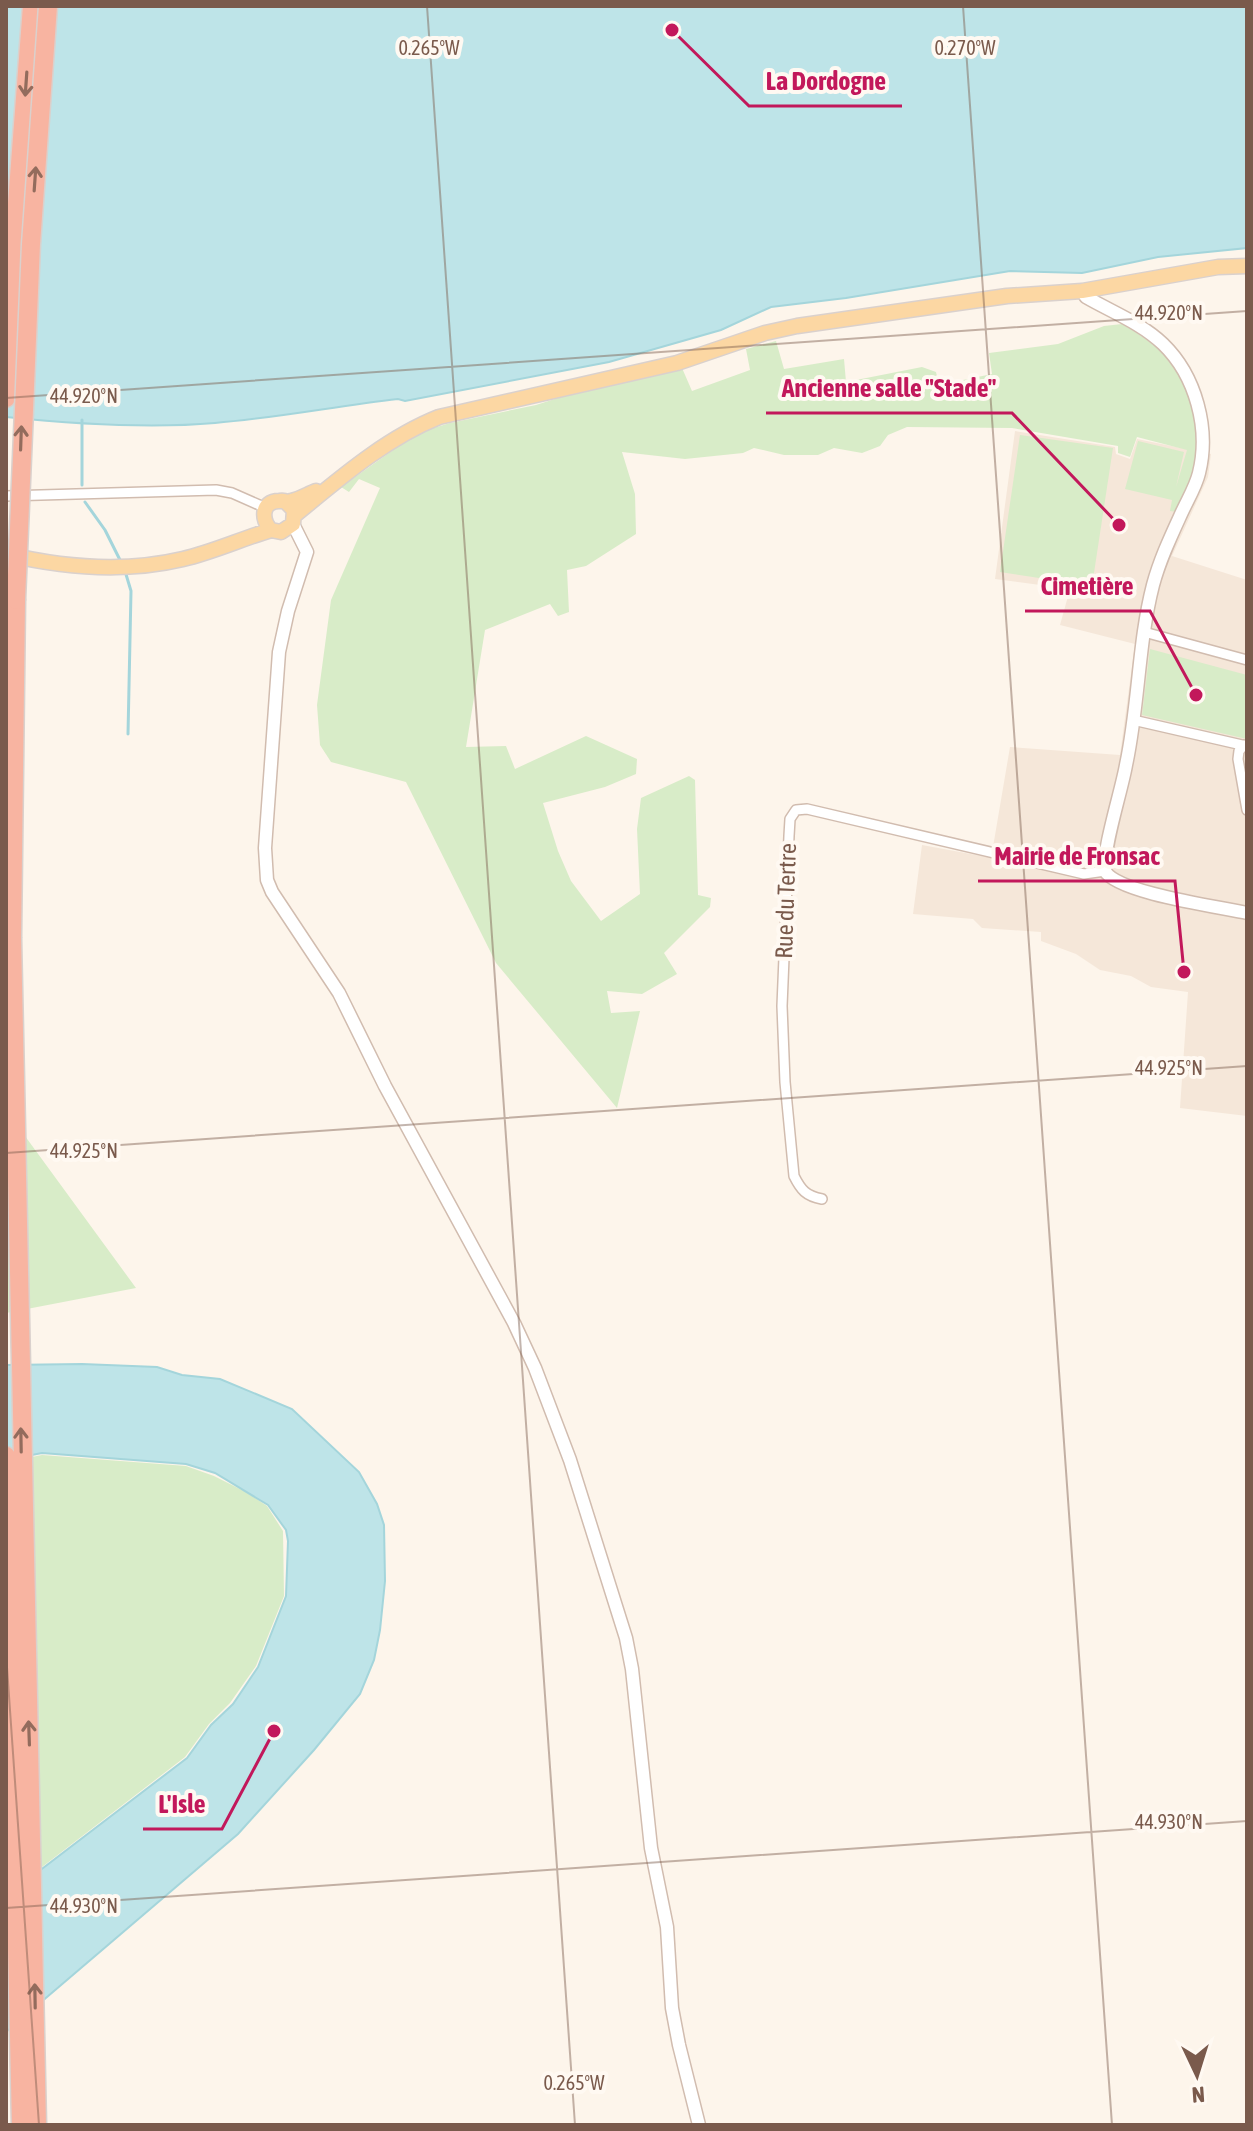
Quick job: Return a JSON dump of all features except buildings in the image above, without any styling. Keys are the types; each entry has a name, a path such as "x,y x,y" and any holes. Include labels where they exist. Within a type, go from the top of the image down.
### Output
{"highway":[{"path":"6,398 32,6"},
{"path":"21,2125 14,1825 18,1290 12,938 16,600 28,303 48,6"},
{"path":"6,1456 15,1518 31,1811 37,2125"}],"main road":[{"path":"6,554 63,565 98,567 122,568 164,562 286,521 402,434 439,417 677,363 765,333 1007,296 1082,291 1218,267 1247,266"},
{"path":"228,543 273,502 286,521"},
{"path":"265,511 265,523 286,521"}],"street":[{"path":"1082,291 1086,297 1137,324 1164,345 1183,369 1200,411 1202,444 1199,474 1163,552 1150,596 1133,720 1118,805 1105,854 1105,871 1114,881 1188,903 1247,913"},
{"path":"6,496 216,490 232,493 265,511"},
{"path":"286,521 305,559 288,611 278,663 265,848 267,880 280,905 339,993 385,1086 514,1323 535,1368 570,1460 626,1638 651,1848 667,1927 672,2008 699,2125"},
{"path":"1144,632 1247,660"},
{"path":"1133,720 1244,745 1239,751 1238,768 1247,810"},
{"name":"Rue du Tertre","path":"822,1199 801,1190 794,1176 785,1082 782,1006 790,819 796,810 807,809 1084,874 1105,871"}],"shaded area":[{"path":"1015,431 1115,447 1116,454 1130,459 1137,439 1211,454 1208,477 1172,556 1247,580 1247,1116 1180,1108 1188,992 1151,987 1131,976 1100,970 1076,954 1041,941 1041,932 982,928 973,919 913,914 922,845 987,857 993,847 1010,747 1120,755 1135,644 1060,625 1070,589 995,579"}],"green space":[{"path":"1122,324 1165,355 1175,366 1190,394 1197,436 1196,461 1192,479 1177,512 1170,511 1172,500 1125,489 1138,441 1184,452 1176,487 1187,450 1137,437 1130,457 1118,453 1118,446 1012,428 907,427 888,435 880,446 862,453 834,448 818,455 784,455 754,448 743,453 685,459 622,452 635,494 636,534 586,566 567,570 569,612 558,616 550,604 485,630 466,747 506,746 515,769 586,736 637,759 636,774 605,787 543,803 571,881 601,921 640,894 637,829 641,798 689,776 695,780 698,895 711,898 710,907 664,953 677,974 642,994 607,991 611,1013 640,1011 617,1108 496,963 406,782 331,762 320,745 317,705 331,600 380,488 359,479 349,492 341,487 417,433 682,368 692,391 750,370 746,349 776,341 784,369 844,359 846,382 922,367 936,372 939,385 992,374 989,353 1058,344 1104,326"},
{"path":"1020,435 1113,448 1092,586 1000,572"},
{"path":"1150,649 1247,675 1247,739 1142,715"},
{"path":"6,1110 136,1288 6,1313"},
{"path":"42,1455 186,1466 246,1492 267,1506 283,1531 284,1596 256,1666 185,1757 29,1877 6,1902 6,1462"}],"water":[{"path":"6,6 1247,6 1247,248 1158,257 1082,273 1010,271 771,307 721,330 609,362 405,401 398,399 189,425 110,425 6,417"},
{"path":"6,1365 157,1367 182,1375 220,1379 292,1409 359,1472 377,1504 384,1525 385,1581 380,1630 374,1660 360,1694 238,1834 6,2032 6,1905 30,1878 187,1758 211,1725 233,1704 258,1667 286,1596 286,1530 268,1505 215,1473 186,1464 42,1453 6,1460"}],"waterway":[{"path":"82,420 82,485"},
{"path":"85,502 105,530 122,564"},
{"path":"125,571 131,591 128,734"}],"place":[{"name":"La Dordogne","path":"672,30"},
{"name":"Ancienne salle \"Stade\"","path":"1119,525"},
{"name":"Cimetière","path":"1196,695"},
{"name":"Mairie de Fronsac","path":"1184,972"},
{"name":"L'Isle","path":"274,1731"}]}
